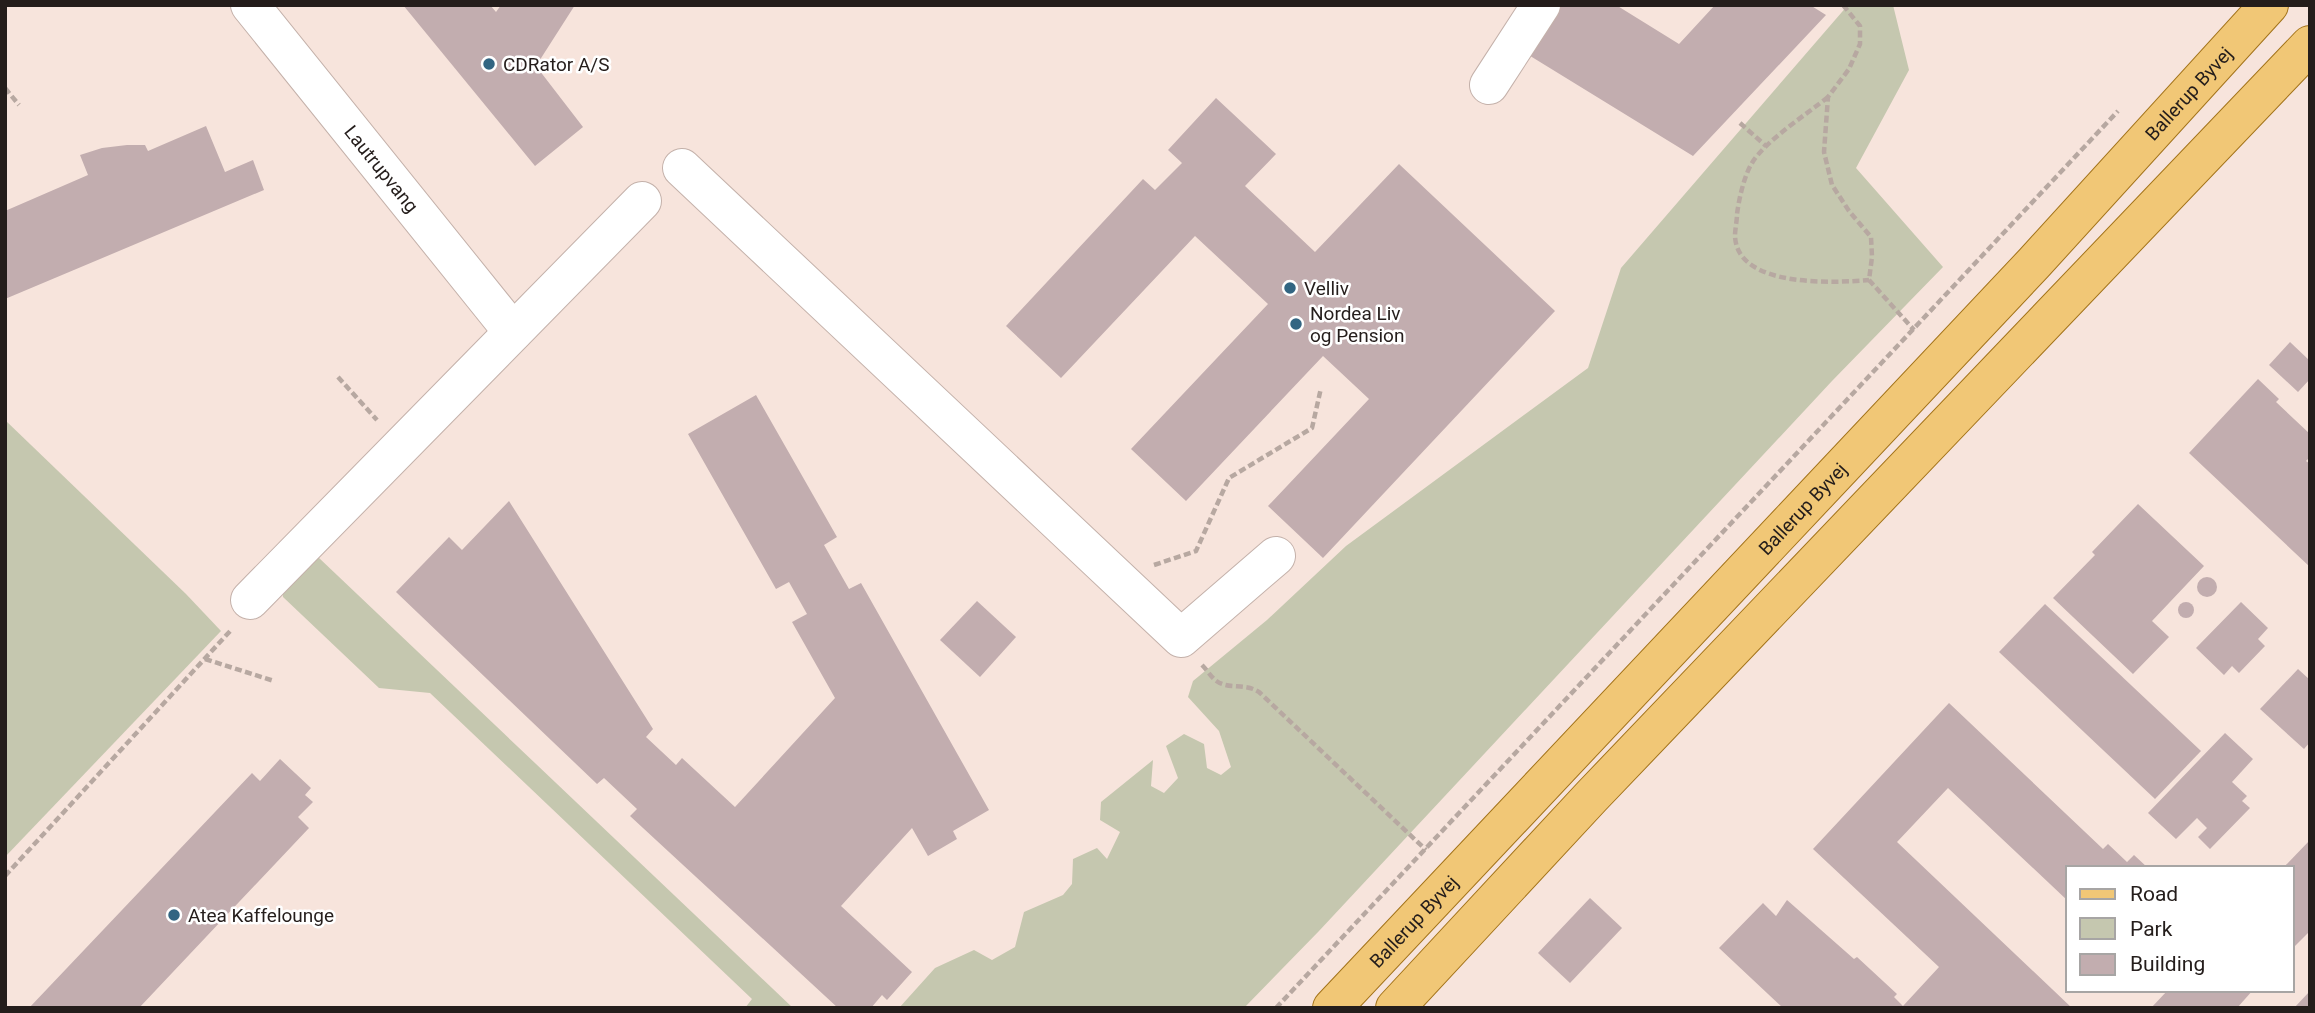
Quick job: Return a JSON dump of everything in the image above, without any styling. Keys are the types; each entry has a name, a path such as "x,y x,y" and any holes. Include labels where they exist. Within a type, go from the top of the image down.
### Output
{"main road":[{"name":"Ballerup Byvej","path":"1332,1008 2034,263 2269,5"},
{"path":"1395,1008 1611,777 2310,45"}],"street":[{"name":"Lautrupvang","path":"250,5 513,332"},
{"path":"1489,85 1541,5"},
{"path":"682,168 1181,638 1276,556"},
{"path":"244,611 402,445 642,201"}],"path":[{"path":"1843,5 1860,26 1860,44 1849,69 1828,97 1766,146 1751,164 1738,204 1735,238 1743,257 1768,274 1799,281 1868,280"},
{"path":"5,88 19,105"},
{"path":"1828,97 1824,152 1832,185 1871,237 1872,257 1868,280"},
{"path":"1276,1008 2121,108"},
{"path":"1740,123 1766,146"},
{"path":"1868,280 1914,330"},
{"path":"338,377 402,445"},
{"path":"1126,586 1144,568 1196,551 1229,478 1312,428 1321,388"},
{"path":"5,876 204,659 244,611"},
{"path":"1181,638 1215,680 1228,686 1250,686 1259,692 1426,850"},
{"path":"204,659 274,681"}],"green space":[{"path":"1848,5 1893,5 1909,70 1856,168 1943,267 1832,381 1319,931 1244,1008 899,1008 935,968 974,950 992,960 1015,947 1024,912 1063,895 1072,884 1073,859 1097,848 1107,859 1120,832 1100,820 1101,802 1153,760 1151,786 1164,793 1178,778 1166,746 1184,734 1204,744 1207,768 1221,775 1231,767 1219,731 1188,697 1193,681 1267,620 1346,546 1588,368 1621,268"},
{"path":"5,420 221,631 5,857"},
{"path":"318,557 793,1008 745,1008 752,999 430,693 379,688 283,597 282,582"}],"building":[{"path":"403,5 490,5 496,12 501,5 575,5 536,66 583,127 535,166"},
{"path":"1557,5 1616,5 1679,44 1715,5 1810,5 1826,15 1693,156 1527,54"},
{"path":"1216,98 1276,154 1245,186 1315,252 1399,164 1555,311 1323,558 1268,506 1369,399 1323,356 1186,501 1131,449 1268,304 1195,236 1061,378 1006,326 1143,179 1155,190 1182,163 1168,150"},
{"path":"206,126 225,172 253,160 264,190 5,299 5,211 88,175 80,155 102,148 127,145 145,145 148,151"},
{"path":"2290,342 2310,361 2310,379 2298,392 2269,365"},
{"path":"2258,379 2279,399 2276,402 2310,434 2310,457 2306,461 2310,464 2310,567 2189,453"},
{"path":"756,395 837,537 824,545 849,589 861,583 989,810 953,831 957,839 928,856 912,828 841,906 912,972 887,1000 882,995 871,1008 838,1008 630,816 637,809 604,778 597,784 396,592 449,537 462,550 509,501 653,729 646,737 676,765 682,758 735,807 835,698 792,622 807,614 789,582 776,589 688,434"},
{"path":"2138,504 2204,566 2152,621 2169,637 2133,674 2053,598 2095,555 2092,552"},
{"path":"2207,577 2214,580 2217,587 2214,594 2207,597 2200,594 2197,587 2200,580"},
{"path":"977,601 1016,637 980,677 940,640"},
{"path":"2186,602 2192,604 2192,616 2186,618 2180,616 2178,610 2180,604"},
{"path":"2241,602 2268,628 2258,639 2265,646 2239,673 2232,666 2224,675 2196,648"},
{"path":"2045,604 2201,751 2155,799 1999,652"},
{"path":"2298,669 2310,680 2310,742 2304,749 2260,709"},
{"path":"1949,703 2103,849 2108,844 2127,862 2134,855 2146,866 2066,866 2066,899 1948,788 1897,842 2072,1008 1783,1008 1719,948 1763,903 1776,916 1787,900 1854,959 1857,957 1897,994 1894,997 1903,1006 1939,967 1813,849"},
{"path":"2225,733 2253,759 2232,782 2247,796 2242,801 2250,808 2210,849 2198,837 2207,828 2197,818 2176,839 2148,813"},
{"path":"280,759 311,788 305,795 313,802 298,817 309,828 139,1008 29,1008 252,773 260,781"},
{"path":"2310,840 2310,931 2294,947 2294,866 2285,866"},
{"path":"1590,898 1622,928 1570,983 1538,953"},
{"path":"2310,991 2310,1008 2294,1008"},
{"path":"2166,992 2251,992 2237,1008 2151,1008"}],"place":[{"name":"CDRator A/S","path":"489,64"},
{"name":"Velliv","path":"1290,288"},
{"name":"Nordea Liv og Pension","path":"1296,324"},
{"name":"Atea Kaffelounge","path":"174,915"}]}
